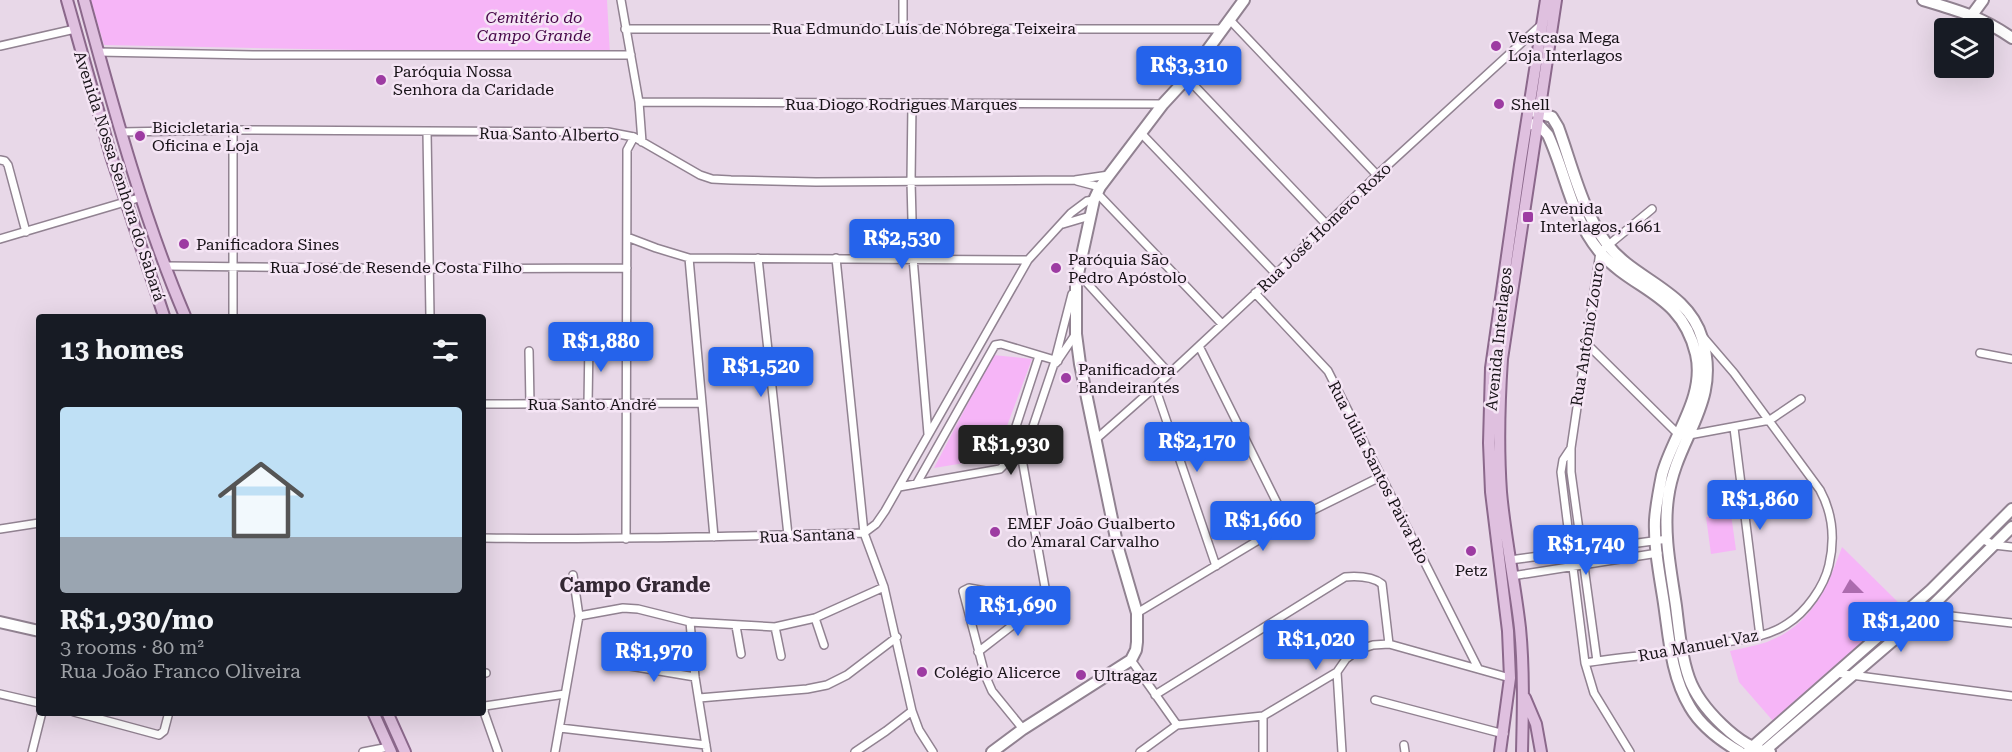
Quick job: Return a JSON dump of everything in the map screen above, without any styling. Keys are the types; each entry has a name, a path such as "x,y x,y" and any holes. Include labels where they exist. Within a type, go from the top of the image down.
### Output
{"main road":[{"name":"Avenida Nossa Senhora do Sabará","path":"67,0 125,202 163,314"},
{"name":"Avenida Nossa Senhora do Sabará","path":"84,0 121,132 184,314"},
{"name":"Avenida Interlagos","path":"1500,752 1510,678 1508,631 1491,492 1489,403 1491,368 1546,0"},
{"name":"Avenida Interlagos","path":"1522,752 1523,694 1520,629 1501,495 1499,454 1502,359 1541,112 1556,0"},
{"path":"1523,694 1536,724 1541,752"},
{"path":"375,716 390,749"},
{"path":"389,716 405,752"}],"street":[{"path":"621,0 639,102 642,142"},
{"path":"903,0 903,27"},
{"path":"978,652 1040,601 1046,593 1022,465 1023,454 1056,362 1097,193 1163,104 1187,78 1244,0"},
{"path":"1923,0 1972,15 2012,38"},
{"path":"1972,15 1983,0"},
{"name":"Rua José Homero Roxo","path":"1095,440 1276,274 1377,175 1542,23 1554,16"},
{"path":"1229,20 1377,175"},
{"name":"Rua Edmundo Luís de Nóbrega Teixeira","path":"625,29 903,27 1222,29"},
{"path":"0,46 75,29"},
{"path":"98,52 265,55 631,55"},
{"path":"1187,78 1328,225"},
{"name":"Rua Diogo Rodrigues Marques","path":"639,102 1163,104"},
{"path":"912,104 913,258 928,435"},
{"path":"1529,110 1552,117 1558,127 1604,249 1673,296 1687,310 1702,336 1707,369 1703,404 1683,434 1662,474 1655,520 1656,553 1677,651 1689,680 1705,708 1722,725 1757,750 1770,752"},
{"path":"1527,124 1539,125 1551,140 1578,218 1620,269 1660,297 1684,324 1692,338 1697,379 1668,498 1668,539 1677,651 1675,674 1690,708 1714,734 1740,752"},
{"path":"233,130 233,314"},
{"name":"Rua Santo Alberto","path":"121,132 233,130 608,132 634,137 694,172 712,179 816,182 1075,180 1109,175"},
{"path":"427,132 430,314"},
{"path":"1141,134 1276,274"},
{"path":"626,539 627,150 634,137"},
{"path":"0,160 5,161 8,165 26,232"},
{"name":"Rua Santo Alberto","path":"1075,180 1097,193"},
{"path":"1097,193 1222,324"},
{"name":"Rua Santana","path":"486,538 626,539 864,533 881,517 1028,260 1061,224 1097,193"},
{"path":"0,239 142,197"},
{"name":"Rua Antônio Zouro","path":"1597,661 1571,472 1571,448 1585,342 1604,249 1652,209"},
{"path":"1061,224 1090,216"},
{"path":"627,237 689,258 1028,260"},
{"path":"689,258 714,537"},
{"path":"758,258 789,535"},
{"path":"836,258 864,533 884,587 912,711 919,730 933,752"},
{"name":"Rua José de Resende Costa Filho","path":"166,266 431,269 627,268"},
{"path":"992,752 1023,729 1131,660 1137,642 1137,613 1118,548 1080,364 1076,334 1077,278"},
{"path":"1077,278 1169,373"},
{"name":"Rua Júlia Santos Paiva Rio","path":"1255,293 1328,371 1478,668"},
{"path":"1056,362 1076,334"},
{"name":"Rua Manuel Vaz","path":"1585,663 1677,651 1760,636 1777,630 1800,615 1828,572 1832,552 1832,522 1820,490 1734,373 1702,336"},
{"path":"588,404 589,341"},
{"path":"1585,342 1683,434 1734,428 1770,420 1801,399"},
{"path":"917,483 995,345 1001,344 1056,362"},
{"path":"1199,346 1287,523"},
{"path":"529,351 530,404"},
{"path":"1980,353 2012,359"},
{"path":"899,487 996,470 1003,466 1039,356"},
{"path":"1155,387 1216,566"},
{"name":"Rua Santo André","path":"486,404 701,403"},
{"path":"1734,428 1760,636"},
{"name":"Rua Antônio Zouro","path":"1571,448 1563,460 1561,469 1585,663 1594,693 1630,752"},
{"path":"1137,613 1287,523 1382,476"},
{"path":"1757,750 1836,673 1908,610 2012,509"},
{"path":"0,529 36,524"},
{"path":"1757,750 1924,614 2012,527"},
{"path":"1510,560 1668,539"},
{"path":"1982,539 1994,545 2012,547"},
{"path":"1512,576 1669,552"},
{"path":"555,752 579,616 573,575"},
{"path":"1155,695 1345,577 1365,578 1380,581 1382,584 1389,644"},
{"path":"579,616 623,608 638,609 690,622 776,627 814,618 884,587"},
{"path":"1023,729 992,691 985,675 964,590 969,588 1040,601"},
{"path":"1908,610 1924,614 2012,623"},
{"path":"814,618 824,645"},
{"path":"0,622 36,631"},
{"path":"560,728 706,749 695,677 690,622"},
{"path":"736,626 741,654"},
{"path":"776,627 781,656"},
{"path":"699,698 807,689 827,685 847,675 897,637"},
{"path":"1140,752 1177,725 1263,716 1337,672 1346,659 1358,650 1374,645 1389,644 1510,678"},
{"path":"1131,660 1177,725"},
{"path":"624,665 695,677"},
{"path":"1337,672 1341,752"},
{"path":"1836,673 2012,696"},
{"path":"0,693 36,702"},
{"path":"486,706 565,694"},
{"path":"1375,700 1504,734"},
{"path":"855,752 912,711"},
{"path":"32,752 41,716"},
{"path":"88,716 154,735 162,734 168,716"},
{"path":"485,716 498,752"},
{"path":"1263,716 1263,752"},
{"path":"363,752 390,749"}],"green space":[{"name":"Cemitério do Campo Grande","path":"91,0 607,0 610,55 104,45"},
{"path":"993,355 1032,359 995,458 934,468"},
{"path":"1731,514 1736,550 1711,554 1706,517"},
{"path":"1842,547 1904,608 1773,721 1739,682 1730,651 1767,642 1796,626 1816,604 1824,591"}],"shaded area":[{"path":"1850,579 1864,593 1842,593"}],"place":[{"name":"Vestcasa Mega Loja Interlagos","path":"1496,46"},
{"name":"Paróquia Nossa Senhora da Caridade","path":"381,80"},
{"name":"Shell","path":"1499,104"},
{"name":"Bicicletaria - Oficina e Loja","path":"140,136"},
{"name":"Avenida Interlagos, 1661","path":"1528,217"},
{"name":"Panificadora Sines","path":"184,244"},
{"name":"Paróquia São Pedro Apóstolo","path":"1056,268"},
{"name":"Panificadora Bandeirantes","path":"1066,378"},
{"name":"EMEF João Gualberto do Amaral Carvalho","path":"995,532"},
{"name":"Petz","path":"1471,551"},
{"name":"Colégio Alicerce","path":"922,672"},
{"name":"Ultragaz","path":"1081,675"}],"district":[{"name":"Campo Grande","path":"635,585"}]}
